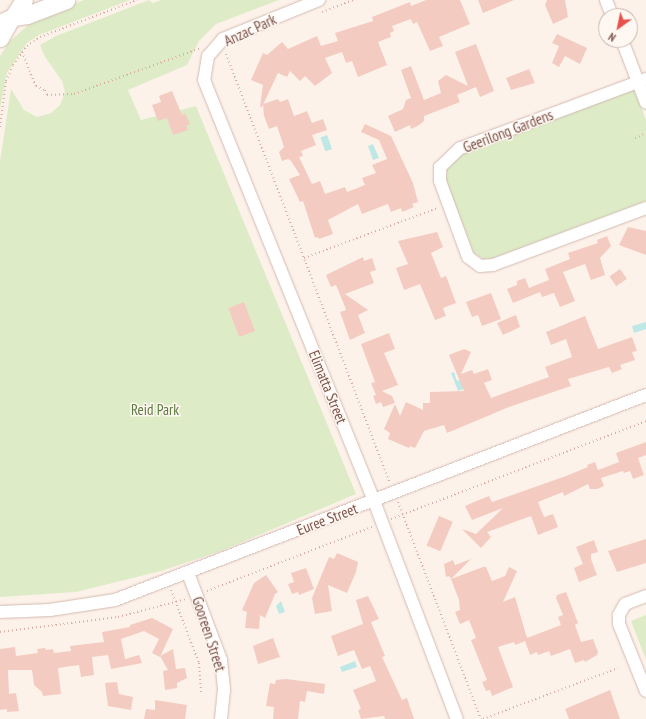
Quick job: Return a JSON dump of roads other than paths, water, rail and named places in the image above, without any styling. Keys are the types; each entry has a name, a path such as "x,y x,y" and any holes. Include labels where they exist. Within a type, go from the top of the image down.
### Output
{"main road":[{"path":"0,38 8,19 24,0"},
{"path":"8,19 27,15 66,0"}],"street":[{"name":"Anzac Park","path":"208,56 221,41 319,0"},
{"path":"626,48 642,80 646,103"},
{"name":"Elimatta Street","path":"208,56 204,80 383,523 458,719"},
{"name":"Geerilong Gardens","path":"642,80 460,148 440,167 440,181 468,257 480,266 493,265 646,208"},
{"name":"Euree Street","path":"0,612 50,610 115,600 167,582 646,395"},
{"name":"Gooreen Street","path":"188,573 221,660 224,690 221,719"},
{"path":"646,596 625,604 619,615 619,624 646,691"}],"water":[{"path":"327,135 332,149 326,151 320,137"},
{"path":"373,144 379,158 373,160 368,146"},
{"path":"646,322 646,329 634,333 632,326"},
{"path":"454,372 457,381 462,379 466,388 458,391 451,373"},
{"path":"281,601 285,612 279,614 276,606"},
{"path":"355,661 357,667 342,672 340,667"}],"park label":[{"name":"Reid Park","path":"155,410"}]}
